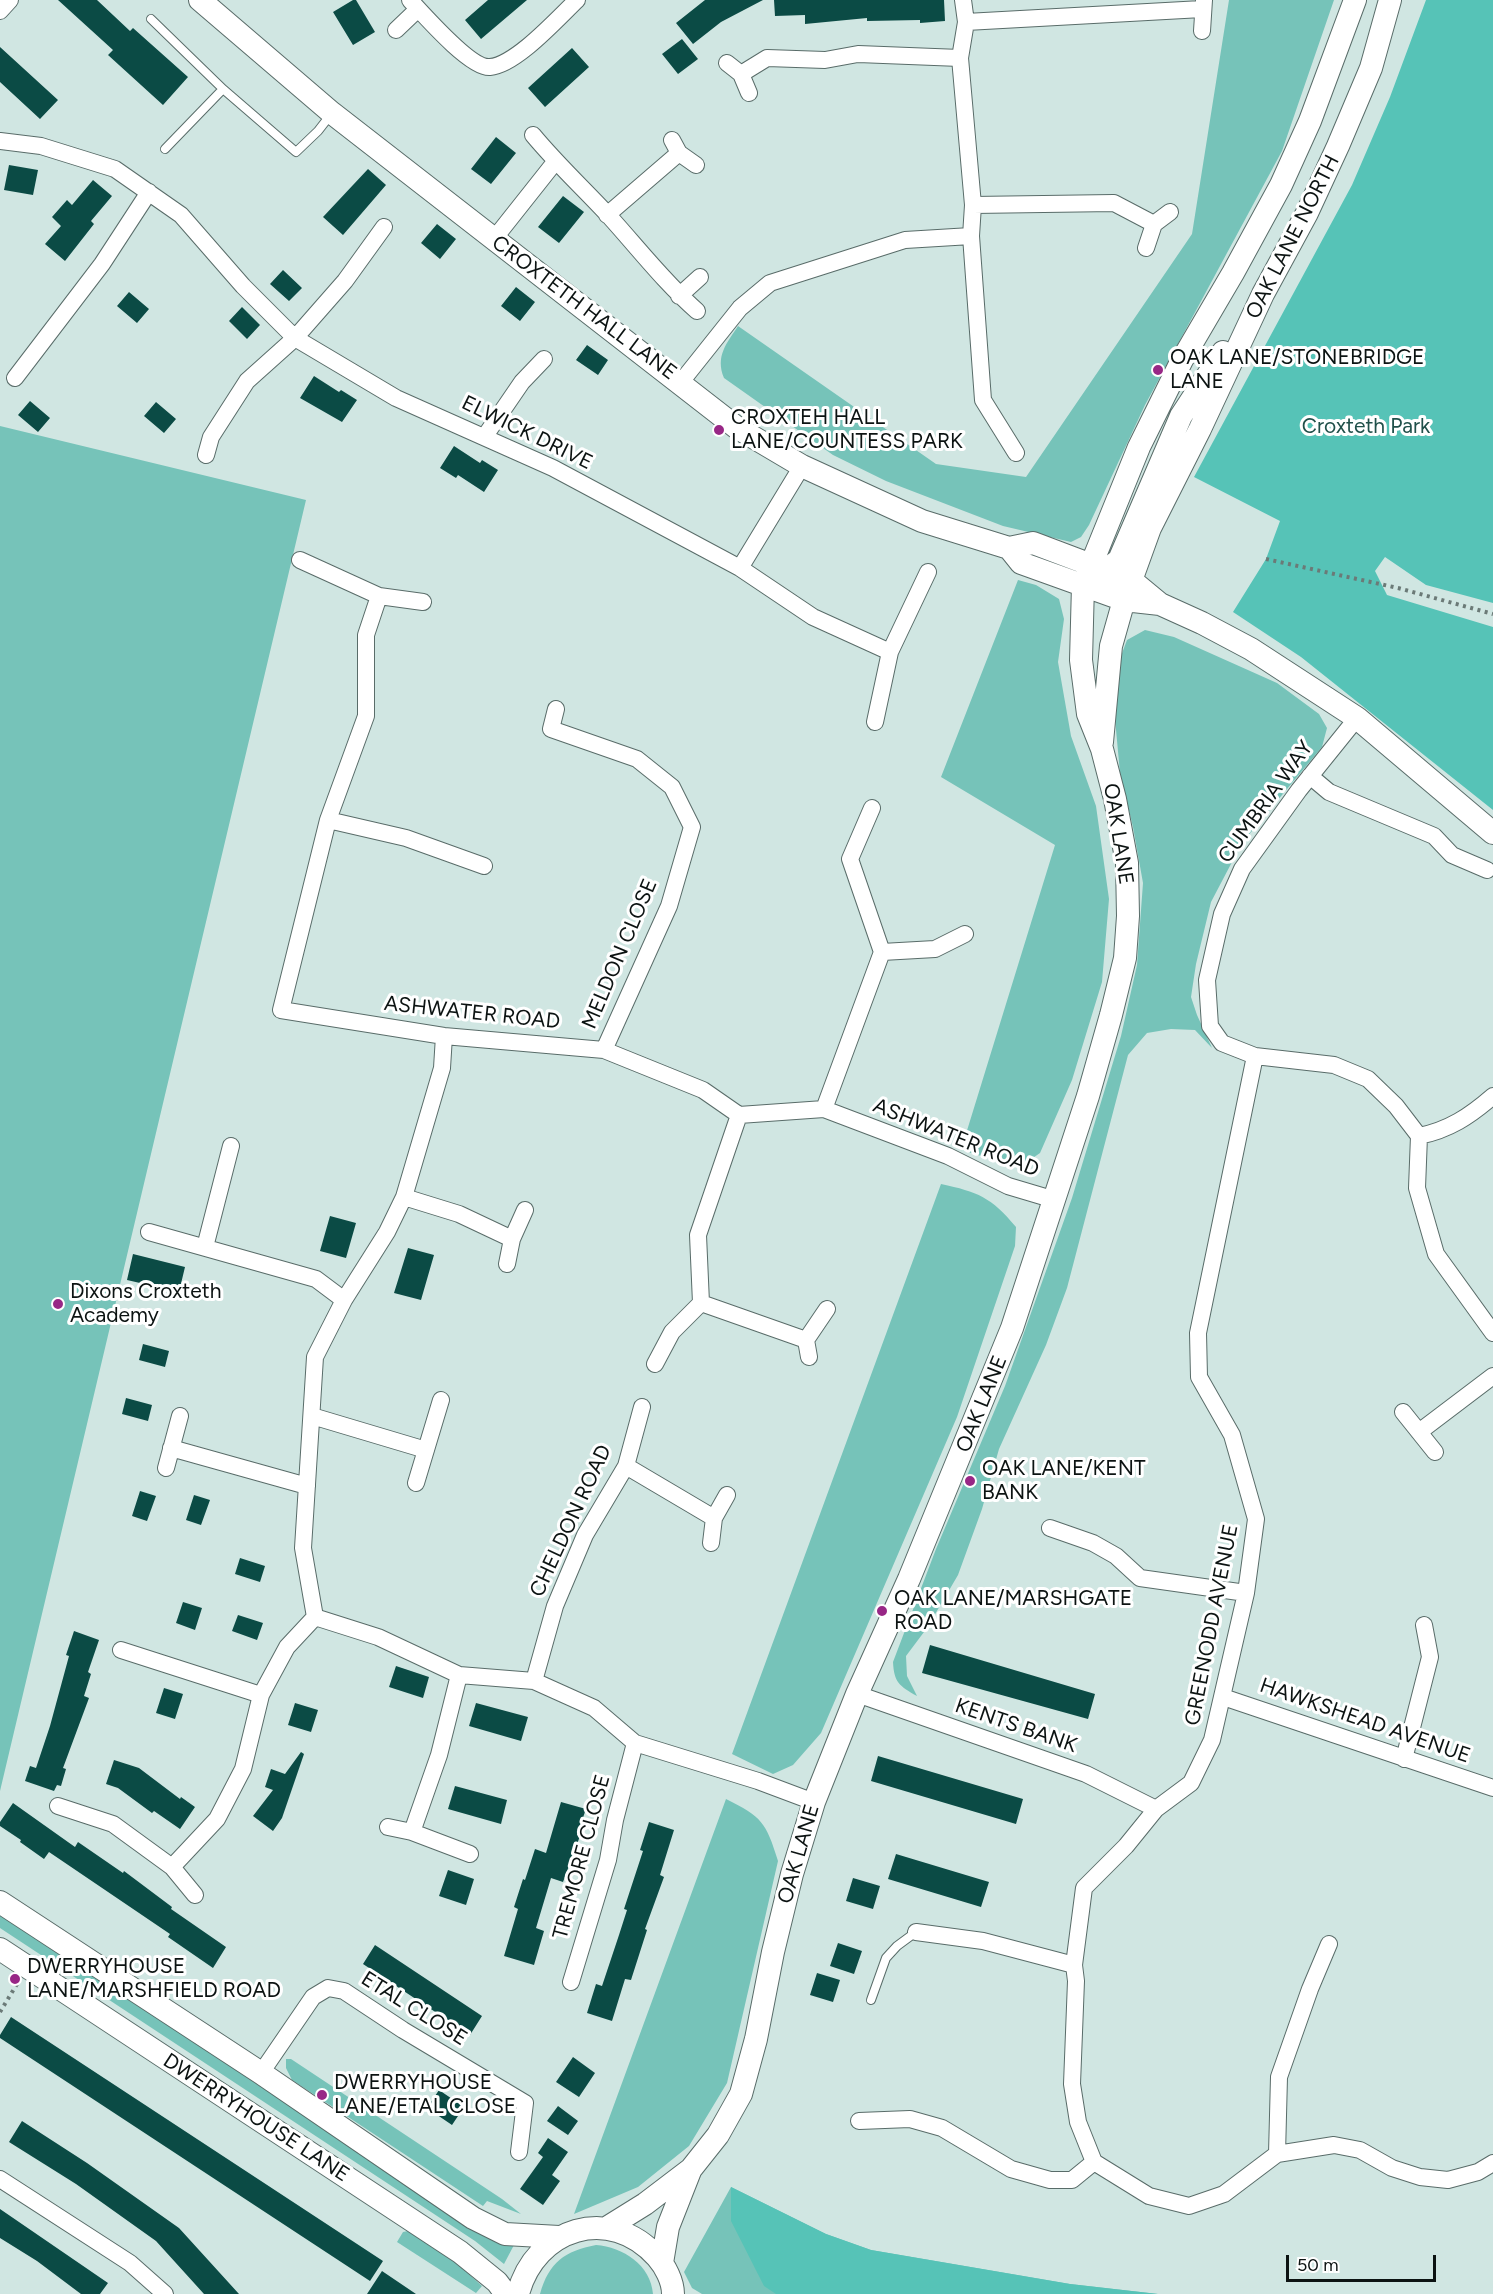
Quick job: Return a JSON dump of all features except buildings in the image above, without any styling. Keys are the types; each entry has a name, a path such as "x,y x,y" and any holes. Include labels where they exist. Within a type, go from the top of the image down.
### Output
{"street":[{"path":"0,11 10,0"},
{"name":"CROXTETH HALL LANE","path":"200,0 332,113 736,427 802,466 922,521 1009,548 1021,563 1094,574 1202,622 1298,678 1357,718 1493,833"},
{"path":"396,30 414,4 470,60 489,68 510,61 577,0"},
{"path":"963,0 966,22 960,58 973,206 971,236 983,400 1016,453"},
{"name":"OAK LANE NORTH","path":"1094,574 1139,447 1182,360 1281,184 1310,121 1355,0"},
{"name":"OAK LANE NORTH","path":"1127,590 1150,528 1200,429 1263,294 1307,213 1338,146 1371,68 1390,0"},
{"path":"966,22 1203,4 1202,32"},
{"path":"741,74 767,58 825,60 858,54 960,58"},
{"path":"727,63 741,74 749,93"},
{"path":"533,135 555,162 608,215 680,296 697,311"},
{"name":"ELWICK DRIVE","path":"0,141 41,146 116,169 181,215 243,286 295,338 396,398 484,435 553,468 740,568 813,617 890,652"},
{"path":"608,215 676,147 696,165"},
{"path":"494,239 555,162"},
{"path":"15,378 102,264 149,192"},
{"path":"973,206 1114,203 1154,224"},
{"path":"1146,248 1154,224 1170,212"},
{"path":"206,455 211,437 247,381 295,338 345,281 384,226"},
{"path":"681,382 740,308 770,283 905,240 971,236"},
{"path":"680,296 700,277"},
{"path":"1094,574 1119,560 1181,416 1263,294"},
{"path":"484,435 522,382 544,359"},
{"path":"740,568 802,466"},
{"path":"300,560 379,596 423,602"},
{"path":"874,722 890,652 928,572"},
{"name":"OAK LANE","path":"608,2227 645,2204 691,2169 718,2135 741,2094 756,2039 775,1941 814,1802 857,1694 909,1579 1012,1328 1055,1200 1108,1027 1125,958 1128,916 1127,863 1115,799 1102,749 1088,714 1081,660 1094,574"},
{"name":"OAK LANE","path":"1102,749 1111,646 1127,590"},
{"name":"ASHWATER ROAD","path":"379,596 366,635 366,716 328,820 281,1010 444,1036 604,1050 703,1090 739,1114 824,1109 948,1156 1008,1186 1055,1200"},
{"name":"MELDON CLOSE","path":"556,709 551,729 637,759 672,787 692,826 669,906 604,1050"},
{"name":"CUMBRIA WAY","path":"1357,718 1242,869 1222,914 1207,980 1210,1026 1222,1043 1255,1056 1334,1065 1368,1079 1396,1106 1419,1136"},
{"path":"1310,777 1329,792 1434,836 1452,855 1487,870"},
{"path":"824,1109 882,952 850,859 872,808"},
{"path":"328,820 406,838 484,866"},
{"path":"882,952 935,949 965,934"},
{"path":"315,1617 303,1548 315,1357 344,1300 387,1232 404,1197 442,1068 444,1036"},
{"name":"GREENODD AVENUE","path":"1094,2162 1077,2122 1072,2084 1076,1981 1074,1965 1084,1888 1126,1846 1156,1809 1191,1783 1212,1740 1246,1593 1256,1519 1232,1435 1199,1377 1198,1333 1255,1056"},
{"path":"1493,1096 1473,1113 1447,1128 1419,1136 1417,1188 1436,1254 1493,1333"},
{"path":"655,1364 672,1332 700,1302 698,1235 739,1114"},
{"path":"205,1247 231,1146"},
{"path":"404,1197 459,1214 512,1239"},
{"path":"507,1264 512,1239 525,1210"},
{"path":"149,1232 316,1279 344,1300"},
{"path":"700,1302 806,1340"},
{"path":"809,1357 806,1340 827,1309"},
{"path":"1419,1432 1493,1376"},
{"path":"416,1483 441,1400"},
{"name":"CHELDON ROAD","path":"534,1681 555,1606 585,1535 626,1466 642,1407"},
{"path":"1403,1412 1434,1452"},
{"path":"166,1468 180,1416"},
{"path":"312,1416 426,1450"},
{"path":"171,1448 308,1486"},
{"path":"626,1466 714,1518"},
{"path":"711,1543 714,1518 727,1495"},
{"path":"1050,1528 1093,1543 1116,1556 1140,1578 1246,1593"},
{"path":"315,1617 378,1637 459,1675 534,1681 594,1708 635,1743 758,1781 814,1802"},
{"path":"172,1867 217,1819 243,1769 261,1695 287,1647 315,1617"},
{"path":"1404,1759 1430,1657 1424,1625"},
{"path":"120,1650 261,1695"},
{"path":"411,1832 439,1755 459,1675"},
{"name":"KENTS BANK","path":"857,1694 1086,1773 1156,1809"},
{"name":"HAWKSHEAD AVENUE","path":"1223,1697 1493,1788"},
{"name":"TREMORE CLOSE","path":"572,1982 608,1860 615,1820 635,1743"},
{"path":"57,1806 113,1824 172,1867 195,1894"},
{"path":"388,1827 411,1832 470,1854"},
{"name":"DWERRYHOUSE LANE","path":"0,1902 261,2073 473,2218 505,2234 559,2237"},
{"path":"916,1932 983,1941 1074,1965"},
{"path":"1277,2154 1279,2077 1310,1989 1329,1944"},
{"name":"DWERRYHOUSE LANE","path":"0,1949 460,2252 491,2276 506,2294"},
{"name":"ETAL CLOSE","path":"261,2073 313,1997 328,1988 344,1991 403,2030 525,2103 519,2152"},
{"path":"859,2121 910,2119 942,2128 1011,2169 1050,2180 1072,2180 1094,2162 1149,2196 1189,2206 1224,2194 1277,2154 1334,2145 1360,2150 1392,2168 1420,2177 1448,2180 1478,2172 1493,2163"},
{"name":"OAK LANE","path":"662,2263 668,2227 691,2169"},
{"path":"0,2179 130,2264 165,2294"},
{"path":"518,2294 527,2271 540,2252 559,2237 581,2230 608,2227 648,2246 662,2263 673,2288 673,2294"}],"lane":[{"path":"151,19 223,88 296,152 318,131 332,113"},
{"path":"165,149 223,88"},
{"path":"871,2000 886,1958 897,1946 916,1932"}],"path":[{"path":"1266,559 1398,588 1493,614"},
{"path":"0,2012 28,1968"}],"shaded area":[{"path":"1229,0 1334,0 1282,151 1145,405 1089,525 1081,537 1071,542 1003,526 886,481 833,455 724,378 722,356 726,344 738,326 936,464 1026,477 1192,234"},
{"path":"0,426 306,500 0,1791"},
{"path":"1018,580 1036,585 1059,599 1064,619 1058,662 1071,736 1096,806 1109,899 1102,982 1072,1080 1040,1153 1027,1162 1008,1164 961,1150 1055,845 941,777"},
{"path":"1145,630 1174,637 1277,683 1319,714 1327,728 1322,747 1242,843 1211,902 1196,964 1191,997 1212,1048 1195,1030 1171,1029 1147,1033 1128,1055 1067,1288 1046,1345 999,1449 982,1509 958,1575 927,1628 906,1656 907,1676 917,1696 896,1679 893,1662 936,1549 1005,1386 1072,1198 1121,1036 1137,965 1143,883 1120,773 1114,708 1118,664 1127,640"},
{"path":"941,1184 974,1193 991,1202 1016,1227 1015,1246 957,1417 821,1733 793,1765 773,1774 732,1754"},
{"path":"726,1799 748,1811 761,1822 770,1837 778,1861 727,2083 689,2146 638,2187 574,2214"},
{"path":"0,1913 457,2217 514,2245 504,2264 475,2241 0,1928"},
{"path":"286,2059 291,2059 502,2199 521,2214 487,2201 483,2206 292,2080 286,2068"},
{"path":"731,2187 826,2234 871,2250 1070,2284 1158,2294 702,2294 692,2288 684,2272"},
{"path":"408,2231 452,2259 482,2286 476,2293 397,2242 403,2232"},
{"path":"596,2245 616,2249 634,2259 647,2274 653,2294 540,2294 548,2274 560,2260 575,2251"}],"green space":[{"name":"Croxteth Park","path":"1426,0 1493,0 1493,603 1426,585 1385,557 1375,571 1387,595 1493,627 1493,810 1301,657 1233,612 1266,559 1280,521 1194,477 1352,185 1390,97"},
{"path":"731,2187 826,2234 871,2250 1070,2284 1158,2294 776,2294 764,2286 731,2221"}],"place":[{"name":"OAK LANE/STONEBRIDGE LANE","path":"1158,370"},
{"name":"CROXTEH HALL LANE/COUNTESS PARK","path":"719,430"},
{"name":"Dixons Croxteth Academy","path":"58,1304"},
{"name":"OAK LANE/KENT BANK","path":"970,1481"},
{"name":"OAK LANE/MARSHGATE ROAD","path":"882,1611"},
{"name":"DWERRYHOUSE LANE/MARSHFIELD ROAD","path":"15,1979"},
{"name":"DWERRYHOUSE LANE/ETAL CLOSE","path":"322,2095"}]}
